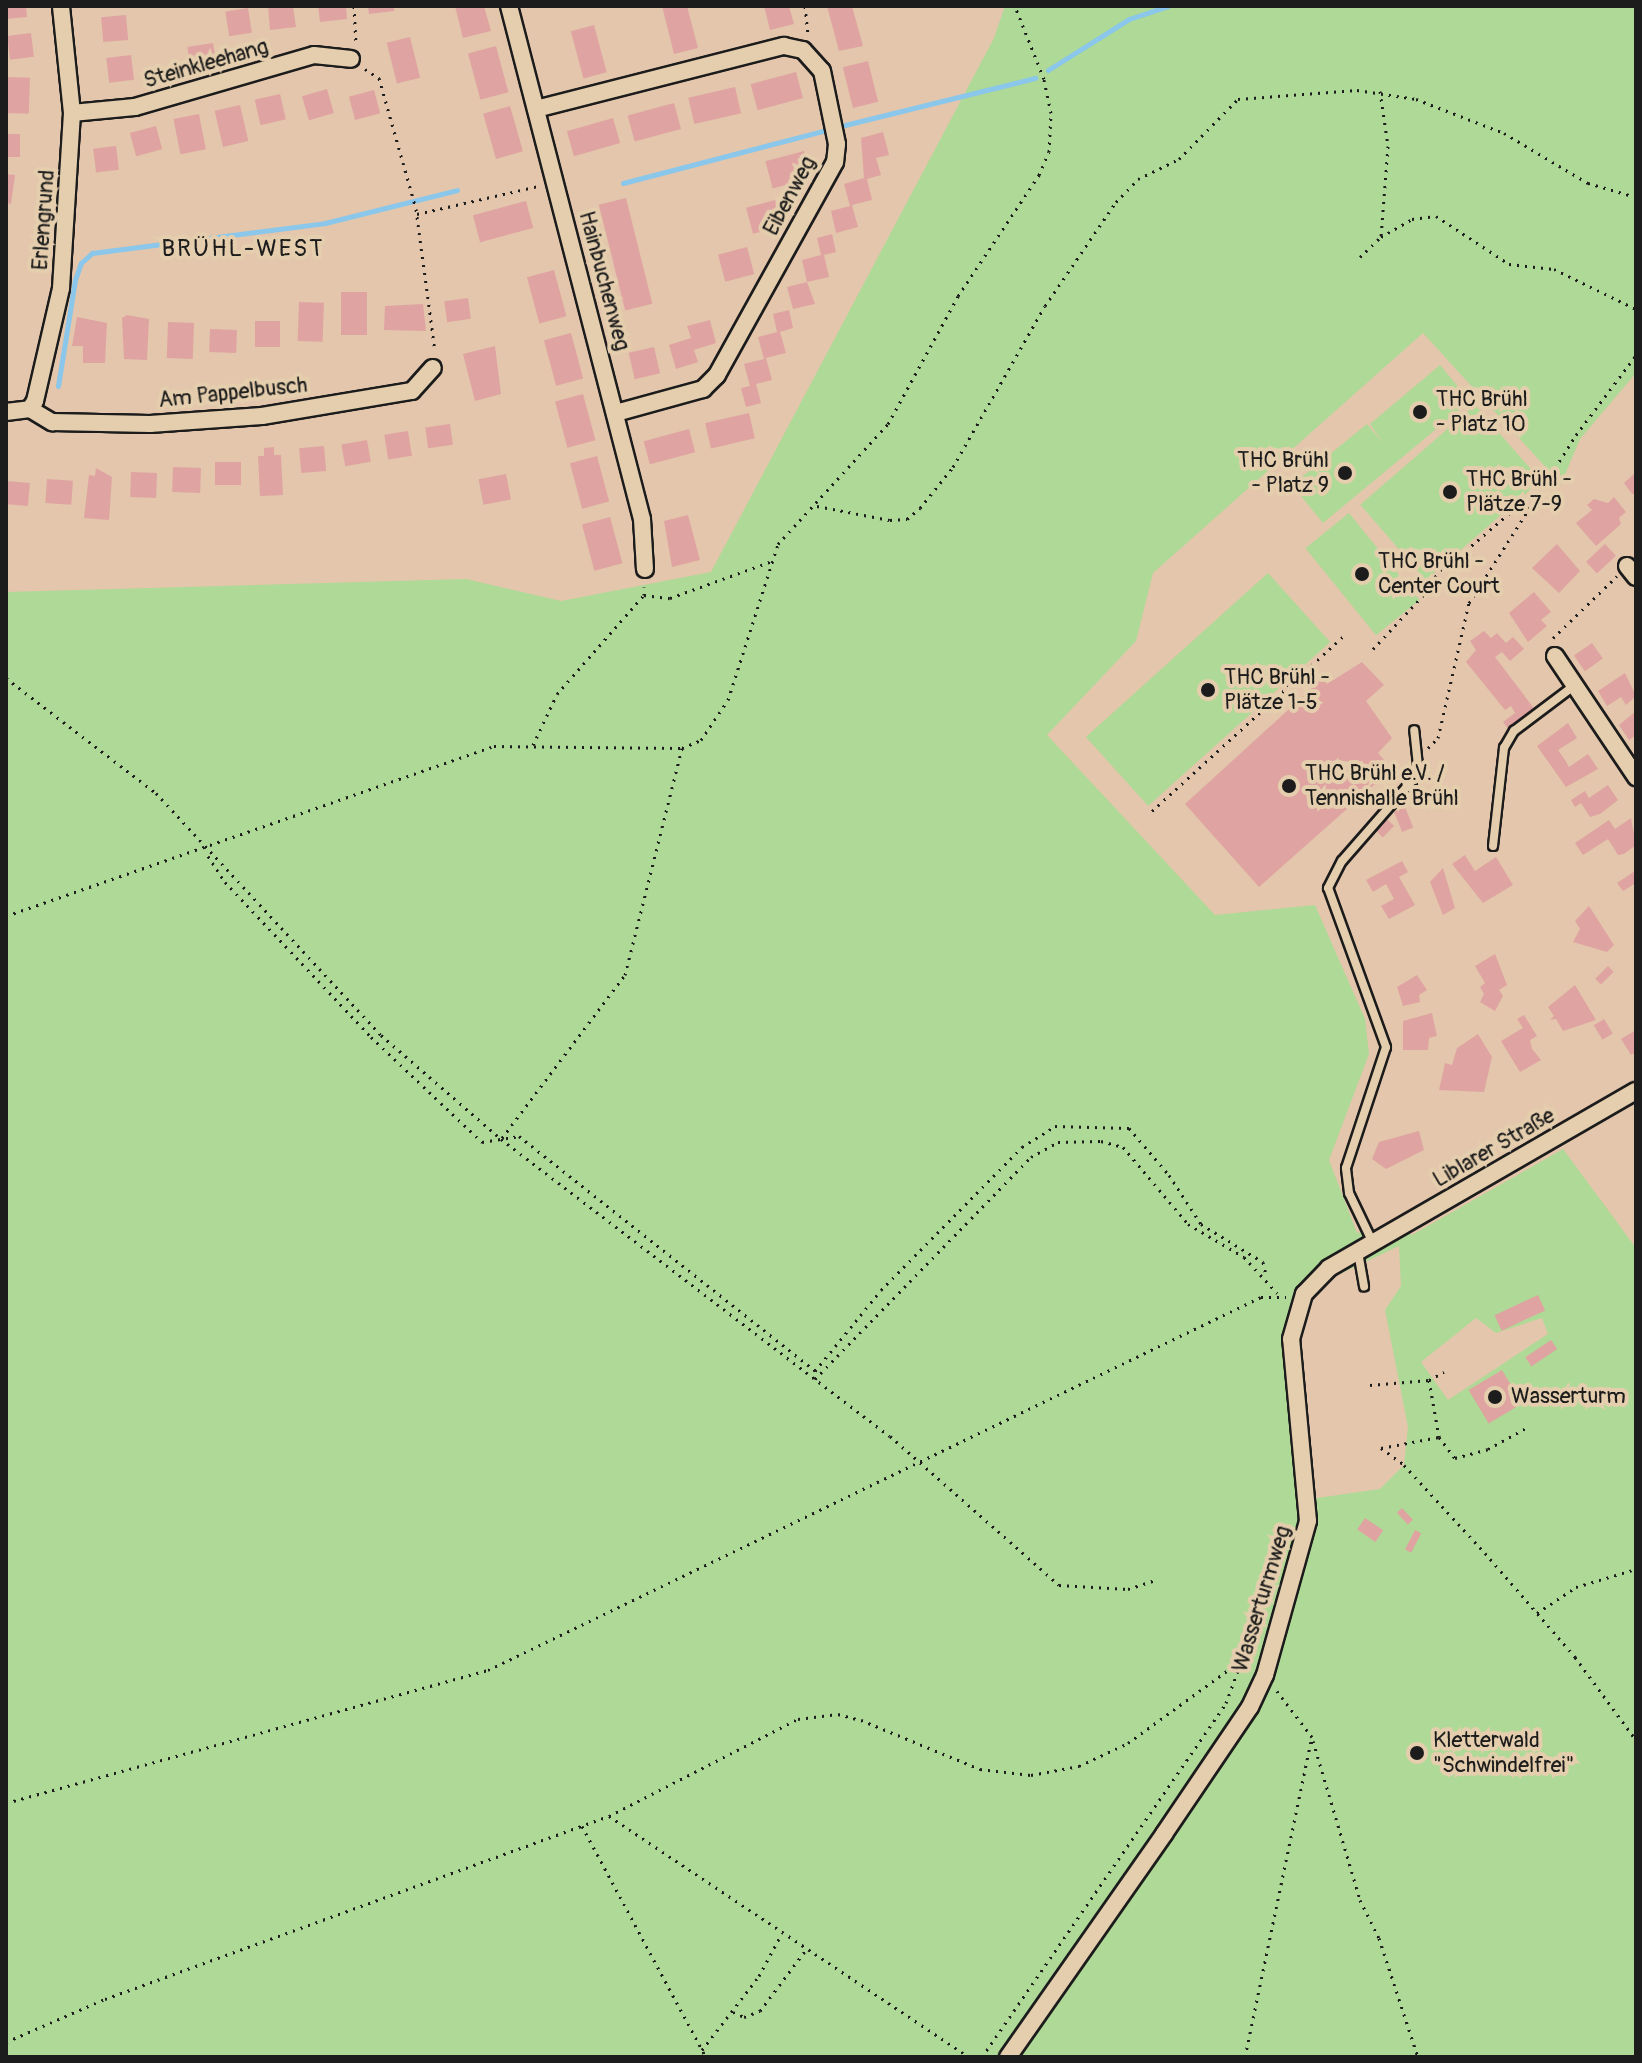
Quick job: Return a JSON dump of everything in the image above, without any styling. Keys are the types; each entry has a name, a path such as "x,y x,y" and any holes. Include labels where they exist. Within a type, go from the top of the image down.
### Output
{"street":[{"name":"Erlengrund","path":"30,409 45,368 61,288 72,113 61,6"},
{"name":"Hainbuchenweg","path":"509,6 642,519 645,574"},
{"path":"536,109 784,46 803,50"},
{"name":"Eibenweg","path":"616,413 703,389 717,375 835,162 837,144 822,71 803,50"},
{"name":"Steinkleehang","path":"72,113 135,107 314,55 351,59"},
{"name":"Am Pappelbusch","path":"30,409 52,422 150,424 262,416 412,391 433,368"},
{"path":"6,412 30,409"},
{"path":"1555,656 1636,777"},
{"name":"Liblarer Straße","path":"1358,1252 1636,1091"},
{"path":"1300,1302 1315,1280 1358,1252"},
{"name":"Wasserturmweg","path":"1008,2057 1241,1719 1265,1675 1308,1521 1291,1352 1300,1302"}],"lane":[{"path":"1493,846 1504,748 1514,731 1575,685"},
{"path":"1374,1244 1349,1193 1346,1168 1386,1047 1328,888 1342,861 1413,780 1418,758 1414,730"},
{"path":"1358,1252 1364,1286"}],"path":[{"path":"354,6 358,35 351,59 379,78 416,212 436,341 433,368"},
{"path":"803,50 810,27 805,6"},
{"path":"6,916 494,746 682,748 701,740 728,700 778,544 817,506 888,424 958,296 1049,152 1051,113 1044,79 1015,6"},
{"path":"817,506 890,520 907,519 920,508 953,467 1045,306 1116,202 1138,179 1179,159 1238,99 1380,91 1469,118 1546,154 1588,183 1636,197"},
{"path":"1380,91 1388,146 1381,237"},
{"path":"416,212 555,182"},
{"path":"1360,257 1381,237 1412,219 1436,216 1509,264 1554,269 1636,309"},
{"path":"1418,758 1438,738 1469,603 1576,435 1636,355"},
{"path":"1373,649 1432,586 1429,582 1513,510"},
{"path":"644,595 670,598 772,561"},
{"path":"1555,656 1550,641 1632,571"},
{"path":"533,745 557,694 644,595 645,574"},
{"path":"1152,811 1345,635"},
{"path":"6,678 156,793 202,848 381,1035 501,1139 815,1379 916,1460 1059,1585 1128,1589 1156,1580"},
{"path":"501,1139 625,975 682,748"},
{"path":"202,848 225,882 371,1037 482,1142 519,1136 815,1371"},
{"path":"815,1379 815,1371 881,1290 1022,1147 1055,1126 1129,1128 1169,1175 1201,1224 1263,1262 1266,1275 1277,1293 1300,1302"},
{"path":"815,1379 1031,1157 1058,1142 1101,1141 1123,1147 1188,1224 1266,1275"},
{"path":"6,1803 488,1670 916,1460 1277,1293"},
{"path":"1370,1385 1429,1380 1444,1372"},
{"path":"1429,1380 1439,1437 1455,1458 1488,1449 1526,1428"},
{"path":"1439,1437 1381,1448 1404,1465 1537,1613 1636,1740"},
{"path":"982,2057 1201,1742 1244,1664 1276,1568"},
{"path":"1537,1613 1576,1587 1636,1569"},
{"path":"6,2042 105,1999 609,1816 775,1729 818,1715 861,1720 980,1769 1031,1775 1057,1772 1128,1743 1244,1664"},
{"path":"1265,1675 1312,1737 1360,1900 1379,1938 1418,2057"},
{"path":"1245,2057 1312,1737"},
{"path":"609,1816 969,2057"},
{"path":"582,1826 706,2057"},
{"path":"702,2050 733,2012 782,1934"},
{"path":"733,2012 744,2017 760,2011 806,1950"}],"green space":[{"path":"1005,6 1636,6 1636,373 1580,439 1561,484 1423,333 1153,573 1136,641 1047,735 1215,915 1315,905 1365,1019 1369,1054 1329,1160 1357,1233 1395,1226 1412,1235 1563,1149 1636,1248 1636,2057 6,2057 6,592 466,579 561,601 711,572 994,38","holes":["1399,1246 1401,1286 1385,1310 1408,1427 1404,1465 1380,1489 1310,1499 1295,1341 1306,1301 1325,1281","1476,1318 1496,1333 1542,1318 1548,1334 1448,1400 1421,1362"]},
{"path":"1440,365 1470,401 1323,523 1292,485 1367,424 1383,443 1370,424"},
{"name":"THC Brühl - Plätze 7-9","path":"1475,405 1541,480 1426,580 1360,505"},
{"name":"THC Brühl - Center Court","path":"1349,513 1419,600 1376,635 1305,548"},
{"name":"THC Brühl - Plätze 1-5","path":"1268,573 1330,642 1148,806 1086,737"}],"building":[{"path":"6,6 26,6 27,17 6,19"},
{"path":"268,6 293,6 296,27 270,30"},
{"path":"318,6 346,6 347,19 320,22"},
{"path":"368,6 394,6 394,11 369,14"},
{"path":"455,6 484,6 491,31 463,38"},
{"path":"662,6 687,6 698,48 674,54"},
{"path":"764,6 789,6 794,24 770,30"},
{"path":"827,6 852,6 863,46 839,51"},
{"path":"248,8 252,33 229,36 225,12"},
{"path":"126,15 128,40 103,42 101,17"},
{"path":"594,25 607,72 583,79 571,31"},
{"path":"31,33 34,57 10,60 7,36"},
{"path":"410,37 420,78 397,84 387,43"},
{"path":"213,43 217,67 191,71 187,47"},
{"path":"496,46 508,92 480,100 468,54"},
{"path":"131,55 134,80 109,83 106,58"},
{"path":"868,61 878,102 853,108 843,67"},
{"path":"796,72 803,98 758,110 751,84"},
{"path":"6,77 30,78 29,114 6,113"},
{"path":"735,87 741,113 694,124 688,98"},
{"path":"327,89 334,113 309,120 302,96"},
{"path":"374,90 380,113 355,120 349,97"},
{"path":"280,94 286,119 261,125 255,100"},
{"path":"674,103 681,129 635,142 628,115"},
{"path":"240,105 248,141 223,147 215,111"},
{"path":"510,106 523,151 496,159 483,114"},
{"path":"199,114 206,149 180,154 173,119"},
{"path":"613,118 620,143 574,156 567,131"},
{"path":"156,126 162,149 136,156 130,133"},
{"path":"883,132 889,155 876,158 881,175 867,179 872,200 852,205 858,227 836,233 831,211 850,206 844,184 864,178 861,138"},
{"path":"6,134 20,134 20,157 6,157"},
{"path":"116,146 119,170 96,173 93,149"},
{"path":"804,151 811,178 773,188 765,161"},
{"path":"6,174 15,175 11,204 6,203"},
{"path":"626,198 652,304 625,311 599,205"},
{"path":"775,200 782,226 753,234 746,208"},
{"path":"526,201 533,228 480,242 473,215"},
{"path":"832,234 836,252 824,255 829,277 807,282 802,260 821,255 817,238"},
{"path":"747,247 754,274 725,282 718,255"},
{"path":"554,270 566,316 539,324 527,277"},
{"path":"807,282 815,304 793,309 787,287"},
{"path":"341,292 367,292 367,335 341,335"},
{"path":"468,298 471,319 447,322 444,301"},
{"path":"299,302 324,303 323,342 298,341"},
{"path":"423,304 426,331 384,330 385,306"},
{"path":"789,310 793,328 780,332 786,353 766,358 772,380 756,384 761,403 746,407 741,388 750,386 744,364 764,359 758,337 777,332 773,314"},
{"path":"127,315 149,319 147,360 124,359 122,318"},
{"path":"77,317 107,323 105,363 83,363 83,346 72,346"},
{"path":"710,320 716,343 694,350 698,362 676,369 669,345 691,338 687,326"},
{"path":"255,321 280,321 280,347 255,347"},
{"path":"168,322 194,323 193,359 167,358"},
{"path":"210,329 237,330 236,353 209,352"},
{"path":"571,333 583,378 556,386 544,340"},
{"path":"495,346 501,394 475,401 463,354"},
{"path":"654,347 660,373 635,379 629,353"},
{"path":"583,394 595,440 567,448 555,402"},
{"path":"749,413 755,438 711,448 705,423"},
{"path":"450,424 453,445 428,448 425,427"},
{"path":"689,429 695,452 650,464 644,441"},
{"path":"408,431 412,456 388,459 384,435"},
{"path":"367,440 371,462 345,466 341,445"},
{"path":"324,446 326,471 301,473 299,448"},
{"path":"274,447 274,455 281,455 283,495 260,496 258,456 264,456 264,448"},
{"path":"597,456 609,501 582,509 570,463"},
{"path":"215,462 241,462 241,485 215,485"},
{"path":"173,467 201,468 200,493 172,492"},
{"path":"96,468 112,477 109,520 84,518 89,475 95,476"},
{"path":"131,472 157,473 156,498 130,497"},
{"path":"1636,472 1636,494 1632,494 1624,483"},
{"path":"506,474 511,500 483,505 479,479"},
{"path":"47,479 73,481 71,505 45,503"},
{"path":"6,481 30,483 28,506 6,504"},
{"path":"1614,497 1626,512 1619,518 1621,524 1596,546 1576,523 1592,510 1587,505 1594,499 1608,503"},
{"path":"688,515 700,560 672,567 664,521"},
{"path":"610,517 622,563 594,571 582,525"},
{"path":"1557,544 1580,571 1559,593 1532,568"},
{"path":"1605,544 1616,556 1597,573 1586,562"},
{"path":"1534,592 1551,612 1541,620 1547,626 1528,642 1509,613"},
{"path":"1484,631 1491,638 1497,633 1506,643 1513,637 1524,649 1510,661 1502,652 1495,657 1536,711 1509,730 1503,722 1515,713 1511,706 1505,710 1466,662 1476,650 1470,641"},
{"path":"1592,643 1603,659 1585,671 1574,656"},
{"name":"THC Brühl e.V. / Tennishalle Brühl","path":"1362,662 1384,685 1366,701 1392,738 1378,753 1392,769 1259,887 1185,804 1323,678 1327,684"},
{"path":"1625,673 1636,696 1626,705 1621,697 1607,706 1598,691"},
{"path":"1636,711 1636,735 1629,740 1619,725"},
{"path":"1568,723 1577,738 1558,750 1569,767 1588,754 1598,769 1566,787 1537,746"},
{"path":"1608,785 1618,800 1600,814 1590,817 1581,803 1575,807 1571,800 1585,791 1589,798"},
{"path":"1405,807 1413,827 1402,832 1394,811"},
{"path":"1631,818 1636,845 1624,854 1618,855 1608,839 1583,855 1575,843 1609,820 1615,829"},
{"path":"1387,819 1394,826 1383,837 1376,830"},
{"path":"1465,855 1475,871 1496,857 1513,885 1483,903 1452,864"},
{"path":"1402,861 1408,872 1399,877 1415,905 1389,919 1381,906 1394,899 1386,884 1373,892 1366,880"},
{"path":"1443,868 1455,908 1443,915 1430,882"},
{"path":"1635,871 1636,883 1623,891 1617,883"},
{"path":"1589,906 1614,945 1607,952 1573,942 1580,929 1575,921"},
{"path":"1495,954 1507,985 1499,990 1503,996 1495,1011 1480,1002 1484,994 1480,987 1485,983 1475,966"},
{"path":"1608,966 1614,972 1601,984 1595,979"},
{"path":"1417,975 1427,990 1419,995 1420,1002 1403,1006 1397,987"},
{"path":"1575,985 1596,1020 1563,1031 1556,1019 1550,1020 1554,1016 1548,1007"},
{"path":"1432,1013 1437,1036 1429,1038 1428,1050 1403,1050 1403,1021"},
{"path":"1524,1015 1537,1036 1530,1040 1532,1049 1541,1060 1520,1072 1501,1041 1523,1028 1517,1019"},
{"path":"1604,1019 1613,1034 1602,1040 1594,1025"},
{"path":"1636,1030 1636,1052 1631,1055 1621,1039"},
{"path":"1478,1034 1492,1057 1484,1092 1439,1090 1445,1063 1452,1065 1457,1048"},
{"path":"1419,1131 1424,1150 1386,1169 1372,1159 1379,1142"},
{"path":"1538,1295 1545,1310 1502,1331 1494,1315"},
{"path":"1551,1340 1557,1349 1531,1366 1525,1357"},
{"name":"Wasserturm","path":"1502,1370 1522,1403 1489,1424 1469,1390"},
{"path":"1402,1508 1413,1520 1408,1524 1397,1513"},
{"path":"1365,1518 1383,1530 1375,1542 1357,1530"},
{"path":"1415,1530 1421,1533 1411,1553 1405,1550"}],"waterway":[{"path":"1048,70 1129,19 1168,6"},
{"path":"845,125 1035,78"},
{"path":"623,183 823,131"},
{"path":"58,386 75,280 81,263 92,253 325,223 457,190"}],"place":[{"name":"THC Brühl - Platz 10","path":"1420,412"},
{"name":"THC Brühl - Platz 9","path":"1345,473"},
{"name":"THC Brühl - Plätze 7-9","path":"1450,492"},
{"name":"THC Brühl - Center Court","path":"1362,574"},
{"name":"THC Brühl - Plätze 1-5","path":"1208,690"},
{"name":"THC Brühl e.V. / Tennishalle Brühl","path":"1289,786"},
{"name":"Wasserturm","path":"1495,1397"},
{"name":"Kletterwald \"Schwindelfrei\"","path":"1417,1753"}],"district":[{"name":"BRÜHL-WEST","path":"243,249"}]}
